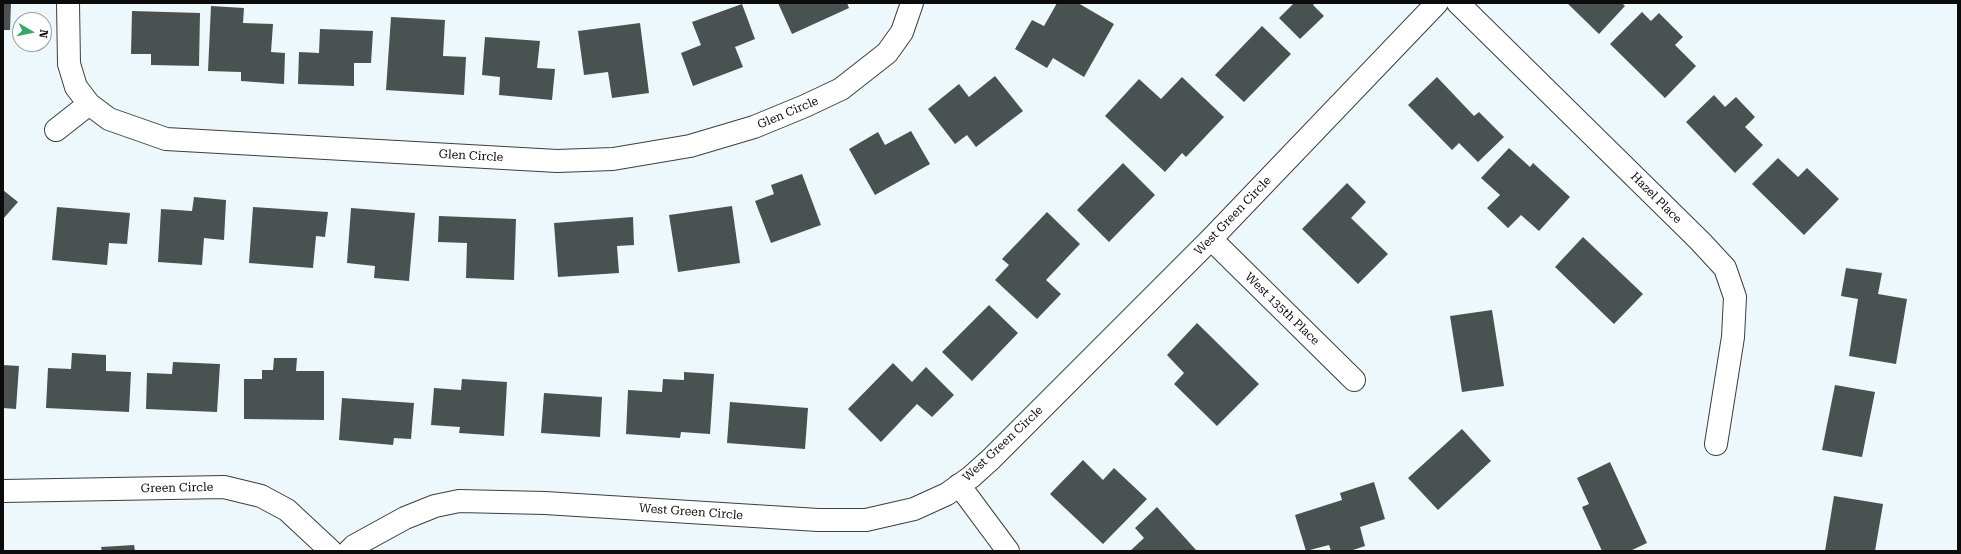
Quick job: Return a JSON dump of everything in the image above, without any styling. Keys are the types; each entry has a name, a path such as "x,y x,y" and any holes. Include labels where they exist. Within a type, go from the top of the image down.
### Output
{"street":[{"name":"Glen Circle","path":"68,3 69,64 76,86 89,104 109,119 166,139 558,161 613,158 690,146 754,127 841,89 887,53 902,32 912,3"},
{"name":"West Green Circle","path":"349,551 354,546 405,518 435,506 459,501 545,503 818,520 866,520 892,516 914,509 947,494 991,459 1211,239 1437,3"},
{"name":"Hazel Place","path":"1458,3 1725,268 1736,297 1733,337 1716,444"},
{"path":"56,130 89,104"},
{"name":"West 135th Place","path":"1211,239 1354,380"},
{"path":"959,485 1008,551"},
{"name":"Green Circle","path":"3,491 224,487 261,496 287,510 331,551"}],"building":[{"path":"3,3 11,3 10,30 3,30"},
{"path":"778,3 847,3 849,8 792,34"},
{"path":"1057,3 1078,3 1114,24 1084,77 1053,58 1047,68 1015,49 1032,20 1044,26"},
{"path":"1294,3 1315,3 1313,5 1324,16 1300,39 1279,18"},
{"path":"1567,3 1622,3 1625,6 1599,34"},
{"path":"742,4 755,39 735,47 743,67 693,86 681,53 701,45 692,22"},
{"path":"211,6 244,8 243,23 273,24 271,52 285,53 284,84 241,81 241,72 208,71"},
{"path":"132,11 200,13 199,66 151,65 151,54 131,54"},
{"path":"1642,12 1651,21 1659,13 1683,37 1675,45 1696,66 1665,98 1610,44"},
{"path":"391,17 445,20 443,56 466,57 464,95 386,90"},
{"path":"640,23 649,93 612,98 608,72 584,75 578,31"},
{"path":"1262,26 1291,54 1244,102 1215,75"},
{"path":"320,29 373,31 371,63 354,63 354,86 298,84 299,52 319,53"},
{"path":"485,37 540,41 537,68 555,69 552,100 499,95 500,77 482,75"},
{"path":"995,76 1023,111 976,147 967,135 955,144 928,109 959,84 969,97"},
{"path":"1182,77 1224,117 1186,157 1182,153 1165,172 1105,116 1139,79 1161,99"},
{"path":"1437,77 1474,116 1479,112 1504,137 1478,162 1459,143 1452,150 1408,105"},
{"path":"1714,95 1725,107 1736,97 1755,117 1745,127 1763,145 1735,173 1686,122"},
{"path":"911,131 930,164 875,195 849,149 878,132 885,145"},
{"path":"1509,148 1530,167 1533,163 1570,197 1539,231 1521,215 1508,228 1487,208 1500,195 1481,178"},
{"path":"1778,158 1798,177 1807,168 1839,199 1804,235 1752,184"},
{"path":"1123,163 1155,195 1109,242 1077,210"},
{"path":"802,174 821,225 771,243 755,201 774,194 771,185"},
{"path":"1347,183 1366,202 1351,218 1388,254 1358,284 1302,229"},
{"path":"3,190 18,202 3,219"},
{"path":"194,197 226,200 224,240 204,238 202,265 158,262 161,209 192,211"},
{"path":"732,206 740,263 678,272 669,215"},
{"path":"57,207 130,213 127,244 109,243 107,265 52,260"},
{"path":"253,207 328,212 325,237 316,236 313,268 249,263"},
{"path":"351,208 415,213 409,281 374,278 375,266 347,263"},
{"path":"1047,212 1080,244 1046,280 1061,294 1037,319 995,280 1009,265 1002,259"},
{"path":"439,216 516,219 514,280 466,278 467,243 438,242"},
{"path":"633,217 634,245 617,246 619,273 558,277 554,223"},
{"path":"1583,237 1643,294 1614,324 1555,267"},
{"path":"1846,268 1882,273 1878,294 1907,299 1896,364 1849,356 1858,299 1841,296"},
{"path":"989,305 1018,333 972,381 942,352"},
{"path":"1492,310 1504,386 1462,392 1450,316"},
{"path":"1197,323 1259,384 1217,426 1174,384 1184,373 1167,355"},
{"path":"72,353 106,355 106,371 131,372 129,412 46,408 48,368 71,369"},
{"path":"274,358 297,358 296,371 324,371 324,420 244,419 244,379 262,379 262,370 273,370"},
{"path":"173,362 220,364 217,412 146,409 147,373 172,374"},
{"path":"893,363 912,382 926,367 954,395 932,417 917,404 881,442 848,409"},
{"path":"3,365 19,366 16,409 3,408"},
{"path":"684,372 714,374 710,434 681,432 680,438 626,434 628,390 662,392 663,379 684,380"},
{"path":"462,379 507,382 504,436 459,433 460,427 431,425 434,388 461,390"},
{"path":"1835,385 1875,392 1862,457 1822,450"},
{"path":"544,393 602,397 600,437 541,433"},
{"path":"342,398 414,403 411,439 394,438 393,445 339,440"},
{"path":"730,402 808,408 805,449 727,443"},
{"path":"1462,429 1491,461 1438,510 1408,478"},
{"path":"1083,460 1103,480 1114,468 1147,499 1103,544 1050,494"},
{"path":"1610,462 1647,543 1630,551 1602,551 1582,507 1589,504 1577,478"},
{"path":"1374,482 1385,519 1360,527 1365,546 1350,551 1331,551 1329,545 1306,551 1295,515 1342,500 1340,493"},
{"path":"1834,496 1883,504 1875,551 1825,551"},
{"path":"1157,507 1197,551 1130,551 1144,538 1135,528"},
{"path":"134,545 135,551 102,551 101,547"}]}
